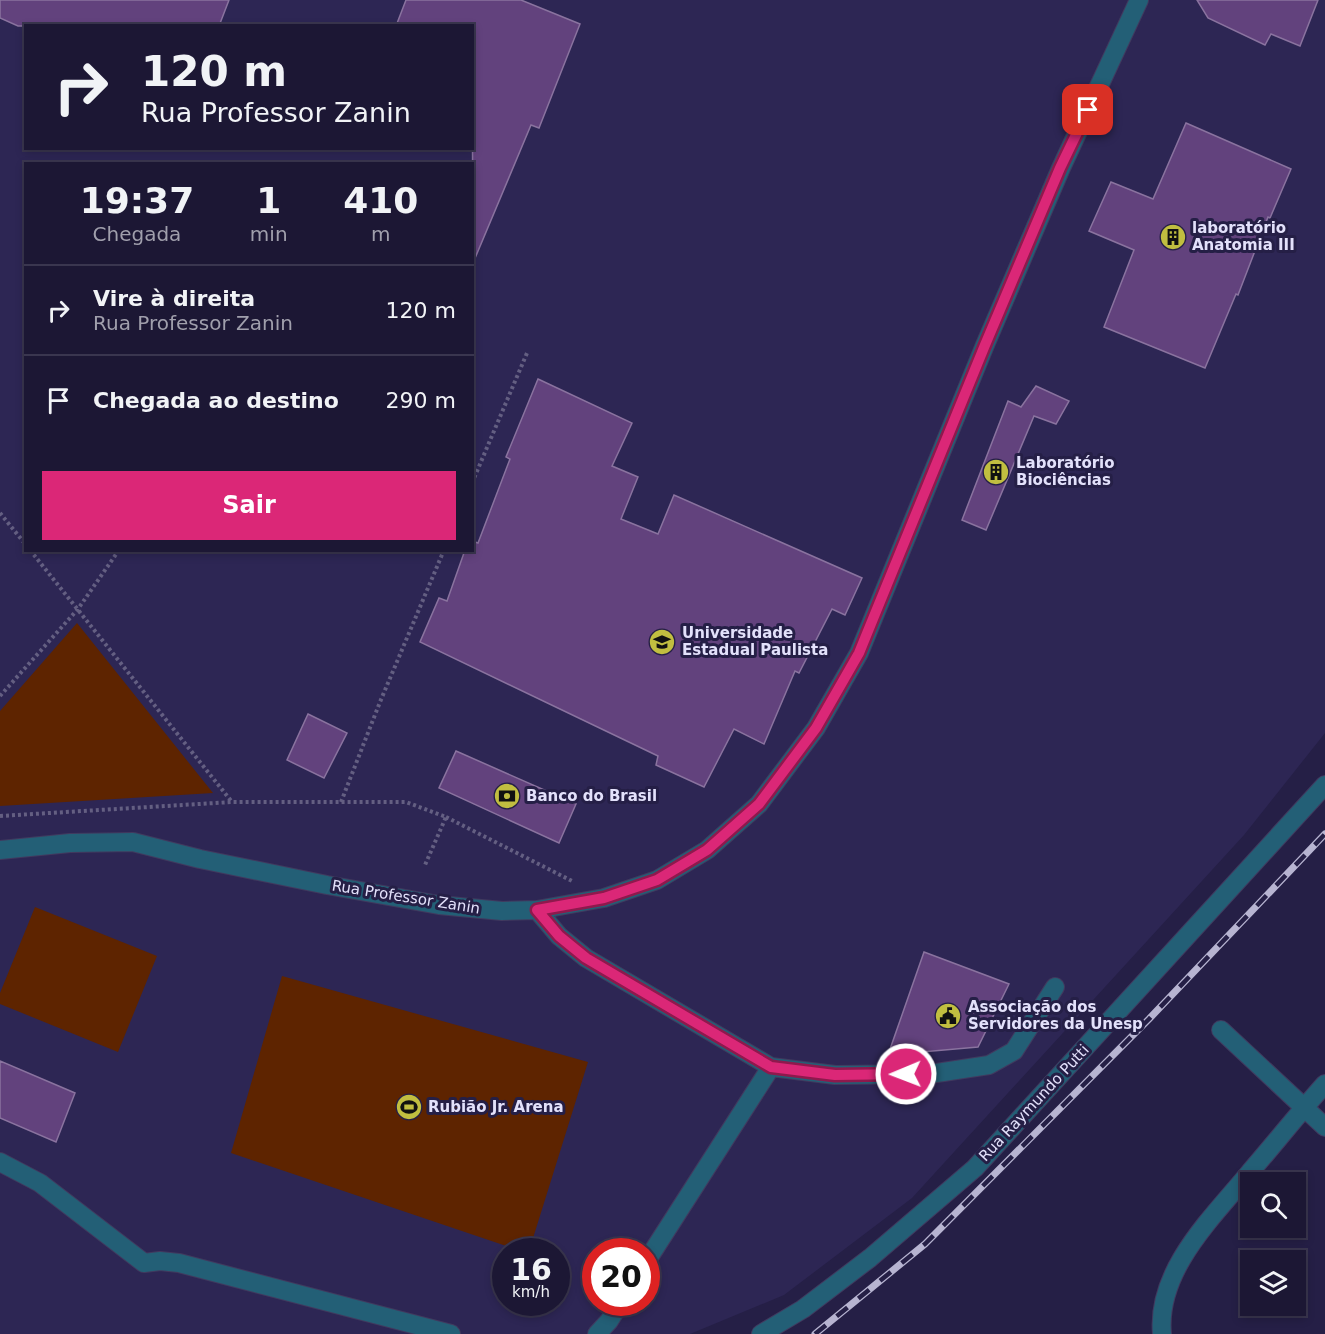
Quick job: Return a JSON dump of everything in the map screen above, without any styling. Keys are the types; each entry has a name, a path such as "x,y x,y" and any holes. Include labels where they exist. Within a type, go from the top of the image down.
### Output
{"street":[{"name":"Rua Professor Zanin","path":"0,850 70,843 133,842 327,885 439,905 502,911 537,910 604,898 657,880 707,850 759,804 816,728 859,653 1060,168 1139,0"},
{"name":"Rua Raymundo Putti","path":"760,1334 803,1309 861,1265 975,1168 1325,785"},
{"path":"537,910 559,936 586,958 771,1067 835,1075 930,1074 989,1065 1014,1051 1055,987"},
{"path":"1221,1030 1325,1127"},
{"path":"660,1240 771,1067"},
{"path":"1162,1334 1161,1320 1168,1287 1190,1245 1325,1084"},
{"path":"0,1162 40,1183 144,1263 160,1261 179,1263 451,1334"},
{"path":"597,1334 612,1316"}],"path":[{"path":"474,478 528,353"},
{"path":"0,513 24,542"},
{"path":"32,552 232,802"},
{"path":"0,696 78,609 118,552"},
{"path":"341,802 443,552"},
{"path":"0,816 232,802 406,802 446,817 604,898"},
{"path":"425,865 446,817"}],"shaded area":[{"name":"Universidade Estadual Paulista","path":"0,0 1325,0 1325,733 1244,835 912,1198 784,1295 690,1334 0,1334"},
{"path":"77,623 213,793 0,806 0,711"},
{"path":"35,907 157,956 118,1052 0,1004 0,993"},
{"name":"Rubião Jr. Arena","path":"282,976 588,1062 533,1238 492,1238 492,1241 231,1153"}],"building":[{"path":"0,0 229,0 220,24 24,24 24,26 18,26 0,18"},
{"path":"406,0 521,0 580,24 539,128 531,125 474,261 474,24 397,24"},
{"path":"1197,0 1318,0 1300,46 1271,34 1265,45 1208,18"},
{"path":"1186,123 1291,169 1270,218 1268,217 1238,295 1236,294 1205,368 1104,327 1134,250 1089,231 1111,182 1153,199"},
{"path":"538,379 632,423 612,466 638,477 621,519 658,534 674,495 862,578 845,615 832,609 799,673 795,671 764,744 734,729 704,787 656,765 658,756 420,642 439,598 447,601 464,552 474,552 474,542 478,543 510,459 506,457"},
{"name":"Laboratório Biociências","path":"1036,386 1069,401 1056,424 1034,416 986,530 962,520 1008,401 1021,407"},
{"path":"308,714 347,733 324,778 287,760"},
{"name":"Banco do Brasil","path":"456,751 576,804 559,843 439,788"},
{"name":"Associação dos Servidores da Unesp","path":"924,952 1009,984 978,1047 888,1055"},
{"path":"0,1061 75,1093 56,1142 0,1118"}],"railway":[{"path":"815,1334 925,1244 1149,1019 1325,834"}],"place":[{"name":"laboratório Anatomia III","path":"1173,237"},
{"name":"Laboratório Biociências","path":"996,472"},
{"name":"Universidade Estadual Paulista","path":"662,642"},
{"name":"Banco do Brasil","path":"507,796"},
{"name":"Associação dos Servidores da Unesp","path":"948,1016"},
{"name":"Rubião Jr. Arena","path":"409,1107"}],"route":[{"path":"906,1074 835,1075 771,1067 586,958 559,936 537,910 604,898 657,880 707,850 759,804 816,728 859,653 985,345 1060,168 1088,110"}]}
